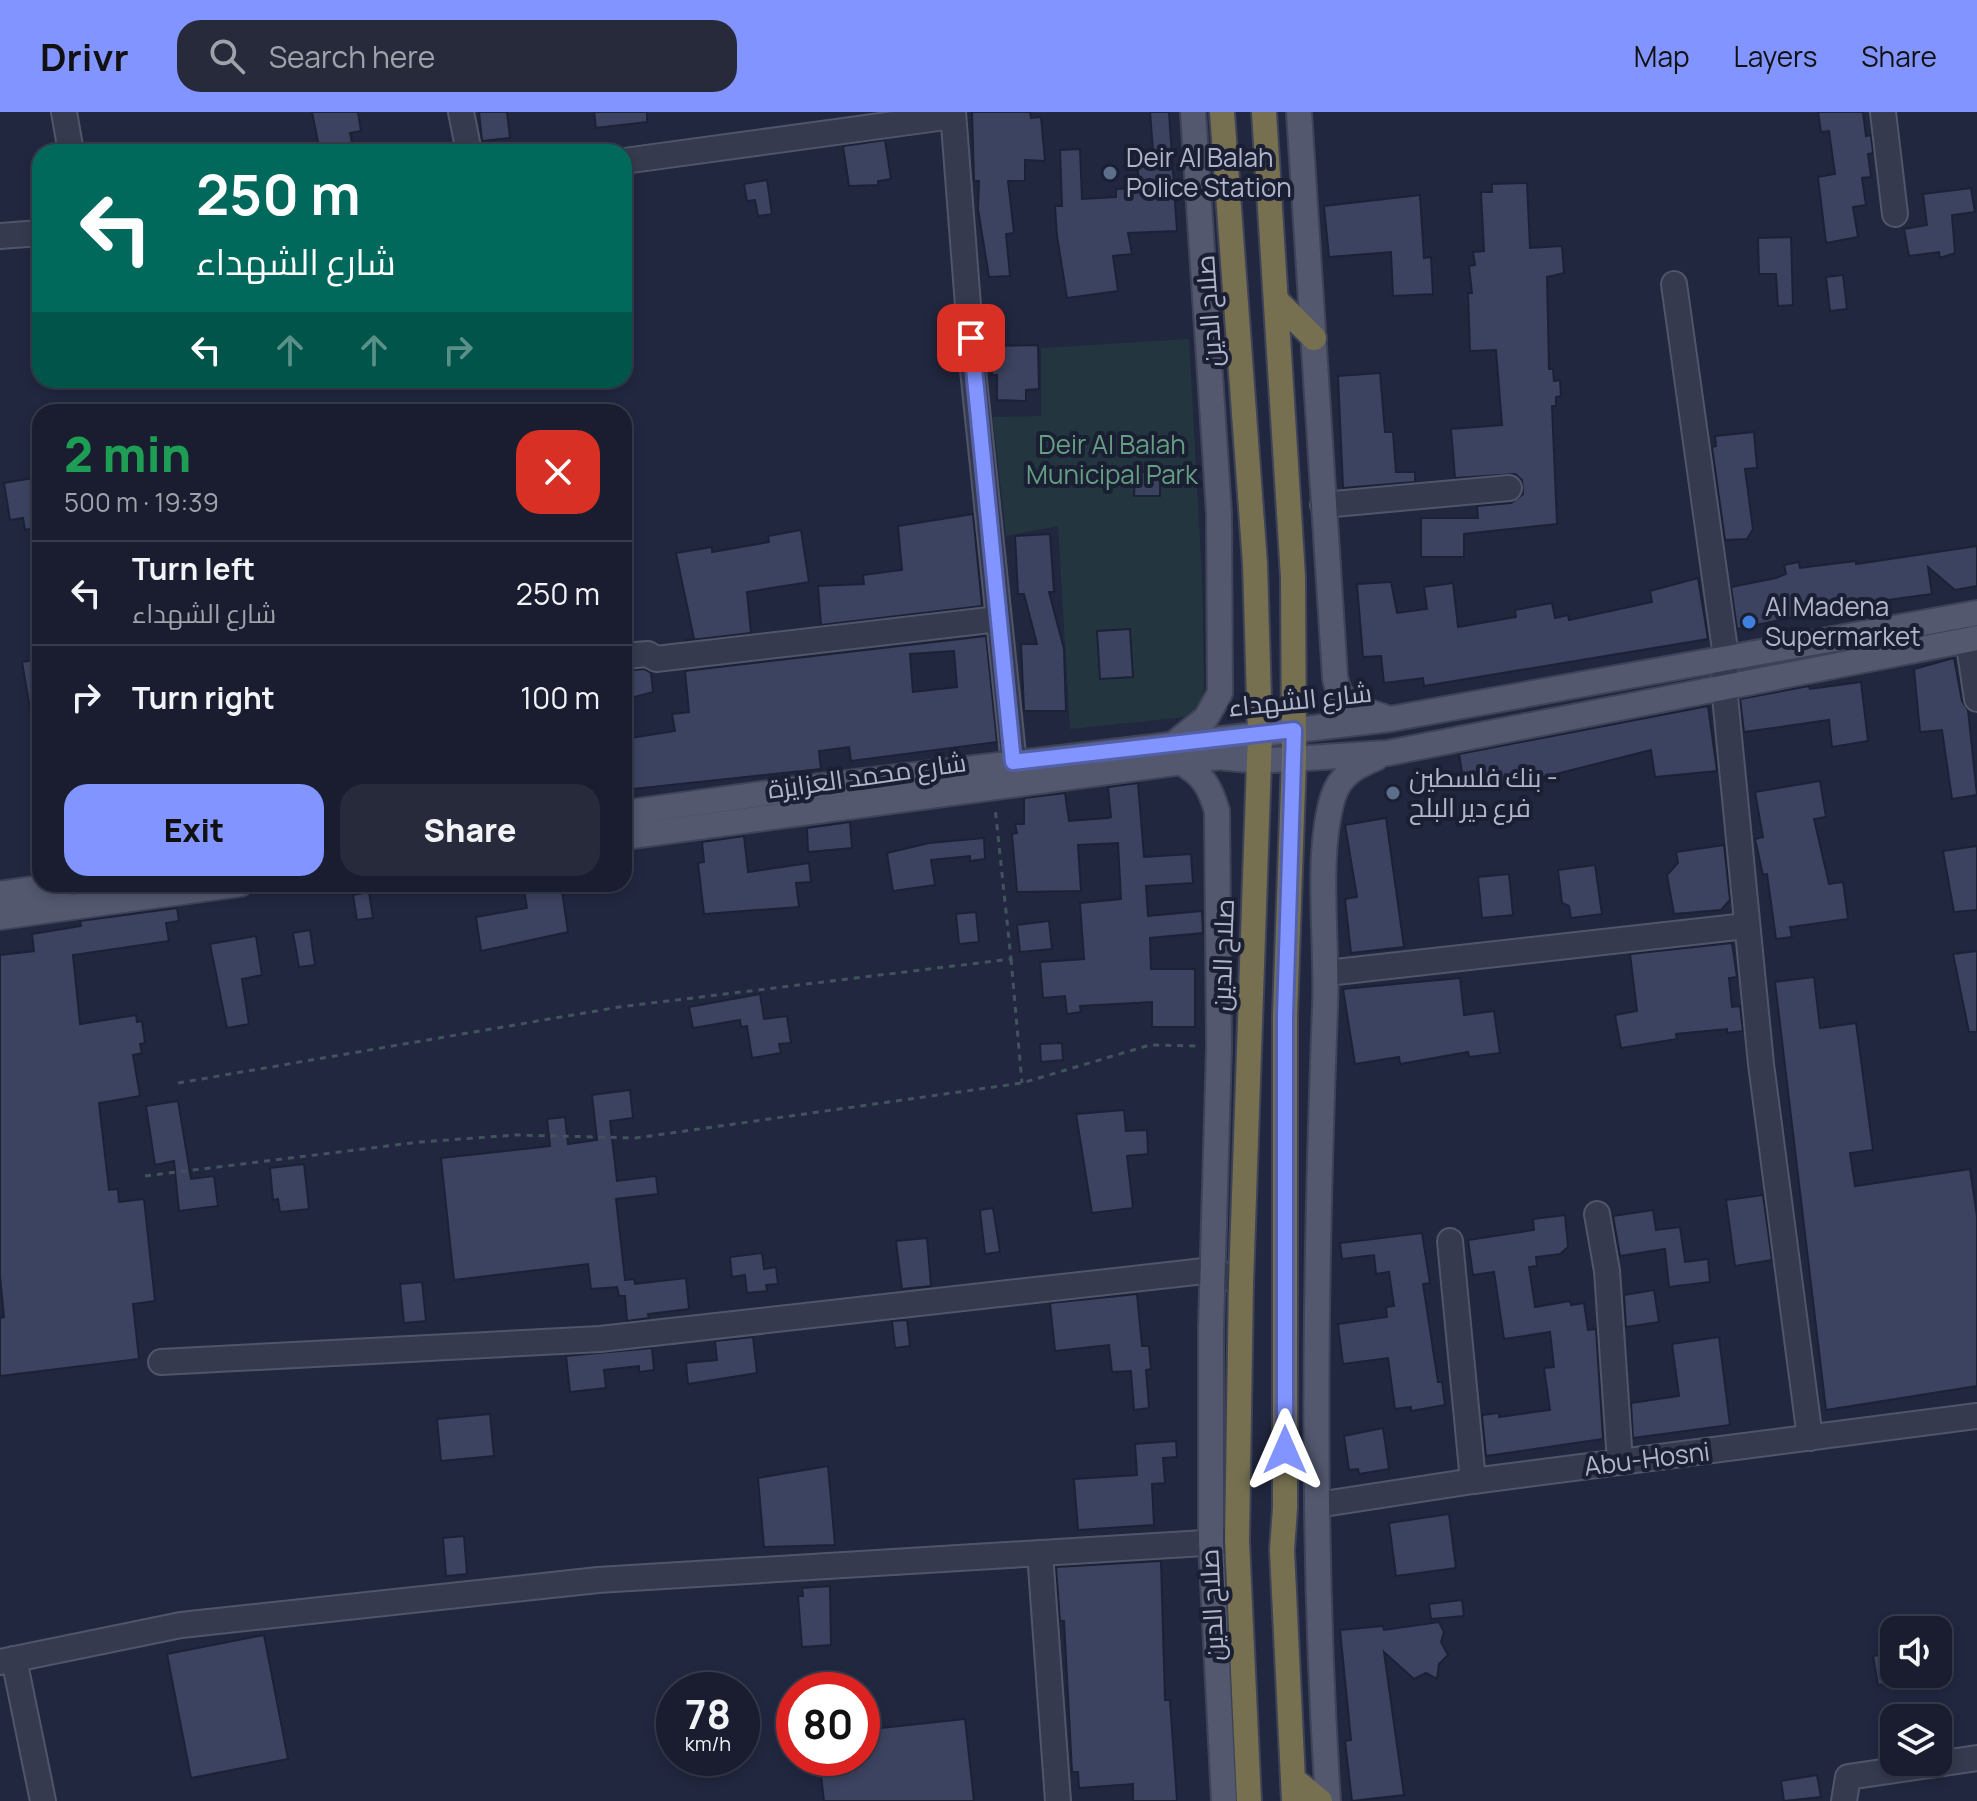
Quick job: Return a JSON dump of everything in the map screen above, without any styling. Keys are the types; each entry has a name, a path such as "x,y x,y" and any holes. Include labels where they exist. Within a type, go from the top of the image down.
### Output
{"highway":[{"name":"صلاح الدين","path":"1222,112 1255,564 1260,733 1241,1283 1237,1541 1249,1801"},
{"path":"1264,112 1293,577 1294,758 1285,1015 1285,1508 1282,1550 1293,1790 1320,1801"},
{"path":"1278,302 1314,338"}],"main road":[{"path":"1193,112 1217,482 1220,693 1206,718 1177,753 1207,782 1217,811 1219,1047 1211,1542 1224,1801"},
{"path":"1299,112 1337,692 1346,704 1390,719"},
{"name":"شارع الشهداء","path":"1177,753 1260,733 1390,719 1977,613"},
{"path":"1294,758 1388,753 1973,638"},
{"name":"شارع محمد العزايزة","path":"632,836 1177,753 1259,761 1294,758"},
{"path":"1328,1801 1317,1505 1327,973 1324,884 1333,797 1344,777 1355,767 1388,753"},
{"path":"632,812 1007,777"},
{"path":"0,894 32,889"},
{"path":"0,917 182,892"}],"street":[{"path":"64,112 70,144"},
{"path":"461,112 467,144"},
{"path":"1883,112 1895,214"},
{"path":"632,160 953,114 998,619 1007,777"},
{"path":"1197,160 1226,157"},
{"path":"0,236 32,234"},
{"path":"1674,284 1726,657 1724,686 1746,926 1810,1438"},
{"path":"1323,505 1509,488"},
{"path":"632,655 648,654 656,659 998,619"},
{"path":"1973,638 1977,699"},
{"path":"1327,973 1746,926"},
{"path":"1597,1214 1607,1271 1620,1462"},
{"path":"1450,1241 1473,1481"},
{"path":"161,1362 600,1339 1213,1270 1241,1283"},
{"name":"Abu-Hosni","path":"1317,1505 1473,1481 1977,1416"},
{"path":"43,1801 7,1661 181,1625 598,1580 1237,1541"},
{"path":"1040,1553 1058,1801"},
{"path":"1844,1801 1848,1777 1977,1758"}],"path":[{"path":"1007,777 1011,959 1022,1083"},
{"path":"178,1083 619,1007 1011,959"},
{"path":"145,1176 434,1141 516,1135 636,1138 1022,1083 1150,1045 1219,1047"}],"green space":[{"name":"Deir Al Balah Municipal Park","path":"1189,339 1202,578 1204,690 1200,703 1186,717 1070,729 1058,526 1006,536 993,417 1041,416 1041,348"}],"building":[{"path":"312,112 358,112 361,131 350,133 352,144 318,144"},
{"path":"479,112 507,112 510,138 482,141"},
{"path":"594,112 647,112 647,122 596,128"},
{"path":"972,112 1030,112 1031,118 1041,117 1045,161 1025,160 1025,181 1008,181 1014,233 1006,234 1010,276 989,277 978,209 979,181 974,181"},
{"path":"1150,112 1169,112 1177,231 1128,233 1132,254 1113,256 1118,291 1067,298 1055,206 1062,206 1060,150 1080,149 1082,199 1116,197 1116,189 1138,188 1138,151 1153,150"},
{"path":"1818,112 1863,112 1866,136 1871,135 1873,153 1868,154 1871,177 1862,178 1866,205 1853,207 1858,237 1826,243 1818,177 1835,174 1829,131 1821,132"},
{"path":"885,140 891,179 878,181 878,185 849,186 843,146"},
{"path":"767,180 772,214 758,216 755,200 747,201 744,184"},
{"path":"1527,183 1530,248 1562,246 1564,273 1547,277 1549,369 1553,369 1554,381 1560,380 1561,396 1556,397 1556,406 1552,406 1557,524 1464,534 1464,557 1421,557 1421,518 1478,518 1477,506 1511,503 1523,494 1522,480 1515,474 1455,478 1451,429 1502,425 1496,350 1470,351 1468,293 1472,293 1469,266 1475,265 1473,252 1484,251 1481,192 1492,192 1492,184"},
{"path":"1971,188 1975,212 1952,215 1955,253 1940,258 1939,252 1909,256 1904,229 1927,225 1923,194"},
{"path":"1420,195 1424,258 1431,257 1433,294 1393,296 1391,252 1329,257 1324,206"},
{"path":"1791,237 1793,305 1778,306 1776,274 1759,274 1758,238"},
{"path":"1843,275 1847,309 1830,311 1826,277"},
{"path":"1038,345 1039,389 1026,390 1026,401 997,400 997,375 992,375 991,346"},
{"path":"1380,373 1385,432 1393,432 1396,472 1415,472 1415,482 1343,488 1338,376"},
{"path":"1754,432 1757,468 1745,469 1753,529 1747,539 1725,540 1712,447 1716,446 1715,436"},
{"path":"1135,472 1160,472 1160,496 1134,496"},
{"path":"32,478 32,529 25,530 23,518 10,520 4,483"},
{"path":"973,514 982,606 821,625 818,586 864,584 863,575 902,570 898,526"},
{"path":"801,530 809,582 747,592 751,633 683,641 694,639 676,553 712,547 712,552 769,542 768,536"},
{"path":"1050,534 1054,592 1049,592 1064,649 1066,711 1024,711 1021,644 1037,644 1024,594 1018,594 1015,536"},
{"path":"1977,546 1977,586 1955,590 1928,567 1932,594 1857,604 1858,609 1818,612 1737,629 1731,587 1786,574 1784,565 1799,562 1800,568 1856,561 1856,564"},
{"path":"1698,578 1708,639 1424,686 1423,678 1384,683 1381,656 1363,657 1357,584 1391,582 1397,613 1427,609 1424,587 1453,583 1458,627 1516,617 1515,610 1552,603 1555,618 1568,615 1569,620 1652,602 1650,591"},
{"path":"1130,629 1133,677 1100,679 1097,631"},
{"path":"986,636 997,742 851,761 849,747 819,751 821,769 632,789 632,738 675,731 672,714 689,712 685,671","holes":["954,651 957,687 913,692 910,654"]},
{"path":"1954,658 1962,701 1968,710 1977,795 1952,799 1942,730 1920,732 1914,669"},
{"path":"32,660 32,720 22,662"},
{"path":"644,669 651,673 653,692 632,698 632,670"},
{"path":"1861,682 1868,741 1832,747 1829,720 1744,732 1740,699 1809,686 1810,689"},
{"path":"1708,706 1717,771 1655,777 1651,750 1544,777 1465,790 1459,754"},
{"path":"1820,781 1826,817 1814,819 1829,884 1843,882 1848,919 1790,927 1792,937 1776,939 1767,874 1763,875 1755,839 1763,837 1755,792"},
{"path":"1138,783 1144,857 1191,854 1193,883 1146,886 1148,916 1202,911 1203,933 1150,938 1151,969 1195,969 1195,1027 1152,1027 1152,1002 1080,1006 1081,1012 1067,1014 1065,996 1043,998 1040,962 1084,959 1080,903 1121,899 1118,843 1078,845 1081,891 1017,892 1012,834 1017,833 1015,824 1024,824 1024,798 1065,793 1069,821 1108,818 1111,817 1108,787"},
{"path":"1386,818 1404,947 1351,953 1345,899 1357,897 1345,825"},
{"path":"850,822 852,848 808,852 807,828"},
{"path":"744,836 748,872 809,863 811,882 796,883 799,907 704,914 698,863 704,862 702,842"},
{"path":"984,838 985,859 970,861 970,856 931,860 935,885 893,891 887,853 929,843"},
{"path":"1724,845 1730,900 1721,910 1674,914 1667,875 1678,863 1676,852"},
{"path":"1977,846 1977,910 1954,912 1943,851"},
{"path":"1595,865 1602,914 1571,918 1569,906 1562,903 1558,870"},
{"path":"1509,874 1513,915 1482,918 1478,877"},
{"path":"369,892 373,918 357,920 353,895"},
{"path":"524,892 562,892 568,932 481,951 476,917 527,908"},
{"path":"177,908 179,921 166,923 169,941 73,955 80,1024 136,1015 137,1022 142,1021 145,1043 140,1044 142,1053 133,1055 140,1096 99,1103 109,1190 118,1189 119,1202 144,1199 155,1301 133,1304 139,1359 0,1376 0,1318 4,1317 0,1276 0,955 34,951 32,934 81,926 80,921"},
{"path":"976,912 979,942 959,944 956,914"},
{"path":"1049,921 1052,949 1020,952 1017,925"},
{"path":"310,930 315,965 299,967 293,933"},
{"path":"256,936 262,975 242,979 249,1024 227,1028 210,944"},
{"path":"1732,943 1737,977 1729,978 1732,1007 1740,1006 1743,1031 1727,1033 1727,1029 1676,1034 1677,1039 1621,1048 1615,1015 1637,1011 1630,954"},
{"path":"1977,951 1977,1032 1969,1032 1953,954"},
{"path":"1814,977 1820,1028 1856,1023 1873,1150 1850,1153 1855,1186 1970,1169 1977,1216 1977,1386 1826,1410 1775,982"},
{"path":"1460,978 1464,1015 1494,1011 1500,1053 1469,1057 1468,1052 1400,1064 1399,1057 1355,1064 1343,989"},
{"path":"760,994 764,1019 787,1016 791,1043 779,1044 781,1053 752,1058 747,1026 741,1027 740,1020 693,1028 689,1007"},
{"path":"1062,1043 1063,1060 1041,1062 1040,1044"},
{"path":"630,1090 633,1118 610,1121 617,1181 656,1176 658,1194 616,1199 625,1280 634,1279 635,1284 686,1278 689,1309 648,1314 649,1318 627,1321 625,1296 619,1296 617,1287 591,1289 588,1264 454,1280 441,1158 550,1146 547,1119 565,1117 568,1144 597,1140 592,1095"},
{"path":"178,1101 191,1179 214,1176 218,1206 179,1211 174,1161 155,1165 146,1106"},
{"path":"1124,1110 1126,1131 1147,1130 1148,1154 1127,1156 1133,1208 1092,1213 1076,1114"},
{"path":"304,1164 309,1209 280,1212 278,1199 273,1200 270,1168"},
{"path":"1763,1195 1772,1260 1735,1266 1726,1200"},
{"path":"993,1208 1000,1252 985,1254 980,1210"},
{"path":"1653,1210 1656,1230 1680,1227 1685,1262 1708,1259 1710,1282 1669,1287 1665,1249 1620,1256 1613,1216"},
{"path":"1565,1215 1568,1247 1560,1254 1536,1257 1537,1266 1529,1267 1535,1307 1570,1301 1571,1305 1584,1303 1588,1330 1596,1329 1603,1439 1486,1456 1482,1415 1499,1413 1499,1417 1550,1410 1544,1368 1554,1367 1550,1332 1504,1339 1494,1272 1473,1275 1468,1240 1534,1230 1533,1219"},
{"path":"1422,1233 1430,1283 1423,1284 1438,1382 1442,1382 1445,1405 1411,1411 1411,1407 1395,1409 1388,1358 1343,1364 1338,1324 1387,1317 1386,1307 1394,1306 1389,1272 1376,1274 1374,1255 1342,1259 1340,1243"},
{"path":"927,1238 931,1286 902,1289 896,1241"},
{"path":"762,1253 764,1269 776,1267 778,1284 766,1285 767,1291 747,1293 745,1275 732,1277 730,1257"},
{"path":"422,1282 426,1321 404,1323 400,1284"},
{"path":"1654,1290 1659,1322 1626,1327 1624,1295"},
{"path":"1137,1294 1142,1346 1149,1346 1151,1369 1146,1370 1149,1408 1134,1410 1131,1371 1112,1372 1109,1345 1055,1351 1050,1303"},
{"path":"907,1320 910,1346 895,1348 892,1321"},
{"path":"753,1337 757,1373 688,1384 686,1363 717,1360 715,1341"},
{"path":"1719,1337 1730,1425 1633,1438 1631,1403 1679,1396 1672,1344"},
{"path":"652,1348 654,1370 639,1372 639,1366 604,1370 606,1388 570,1392 566,1356"},
{"path":"490,1414 494,1456 441,1461 437,1419"},
{"path":"1383,1428 1389,1469 1359,1474 1358,1469 1349,1470 1344,1436"},
{"path":"1176,1441 1177,1457 1163,1458 1165,1483 1152,1484 1154,1525 1078,1530 1074,1479 1137,1475 1135,1444"},
{"path":"828,1466 835,1545 764,1547 758,1478"},
{"path":"1449,1514 1456,1568 1396,1576 1389,1523"},
{"path":"464,1536 467,1574 446,1576 443,1538"},
{"path":"1161,1561 1165,1700 1170,1700 1177,1801 1133,1801 1133,1784 1079,1788 1078,1772 1072,1772 1064,1621 1060,1621 1056,1567"},
{"path":"830,1586 831,1645 802,1647 798,1596 803,1596 802,1588"},
{"path":"1462,1600 1464,1616 1431,1619 1429,1604"},
{"path":"1439,1622 1444,1632 1441,1642 1448,1655 1439,1664 1437,1679 1426,1673 1414,1679 1384,1652 1404,1795 1352,1801 1345,1741 1351,1740 1340,1630 1383,1626 1384,1630"},
{"path":"264,1635 288,1759 191,1778 167,1654"},
{"path":"1880,1655 1880,1685 1878,1685 1873,1656"},
{"path":"965,1719 974,1801 824,1801 821,1776 880,1776 880,1728"},
{"path":"1817,1775 1821,1797 1784,1801 1781,1781"}],"place":[{"name":"Deir Al Balah Police Station","path":"1110,173"},
{"name":"Al Madena Supermarket","path":"1749,622"},
{"name":"بنك فلسطين - فرع دير البلح","path":"1393,793"}],"route":[{"path":"971,338 1013,762 1294,730 1285,1015 1285,1450"}]}
